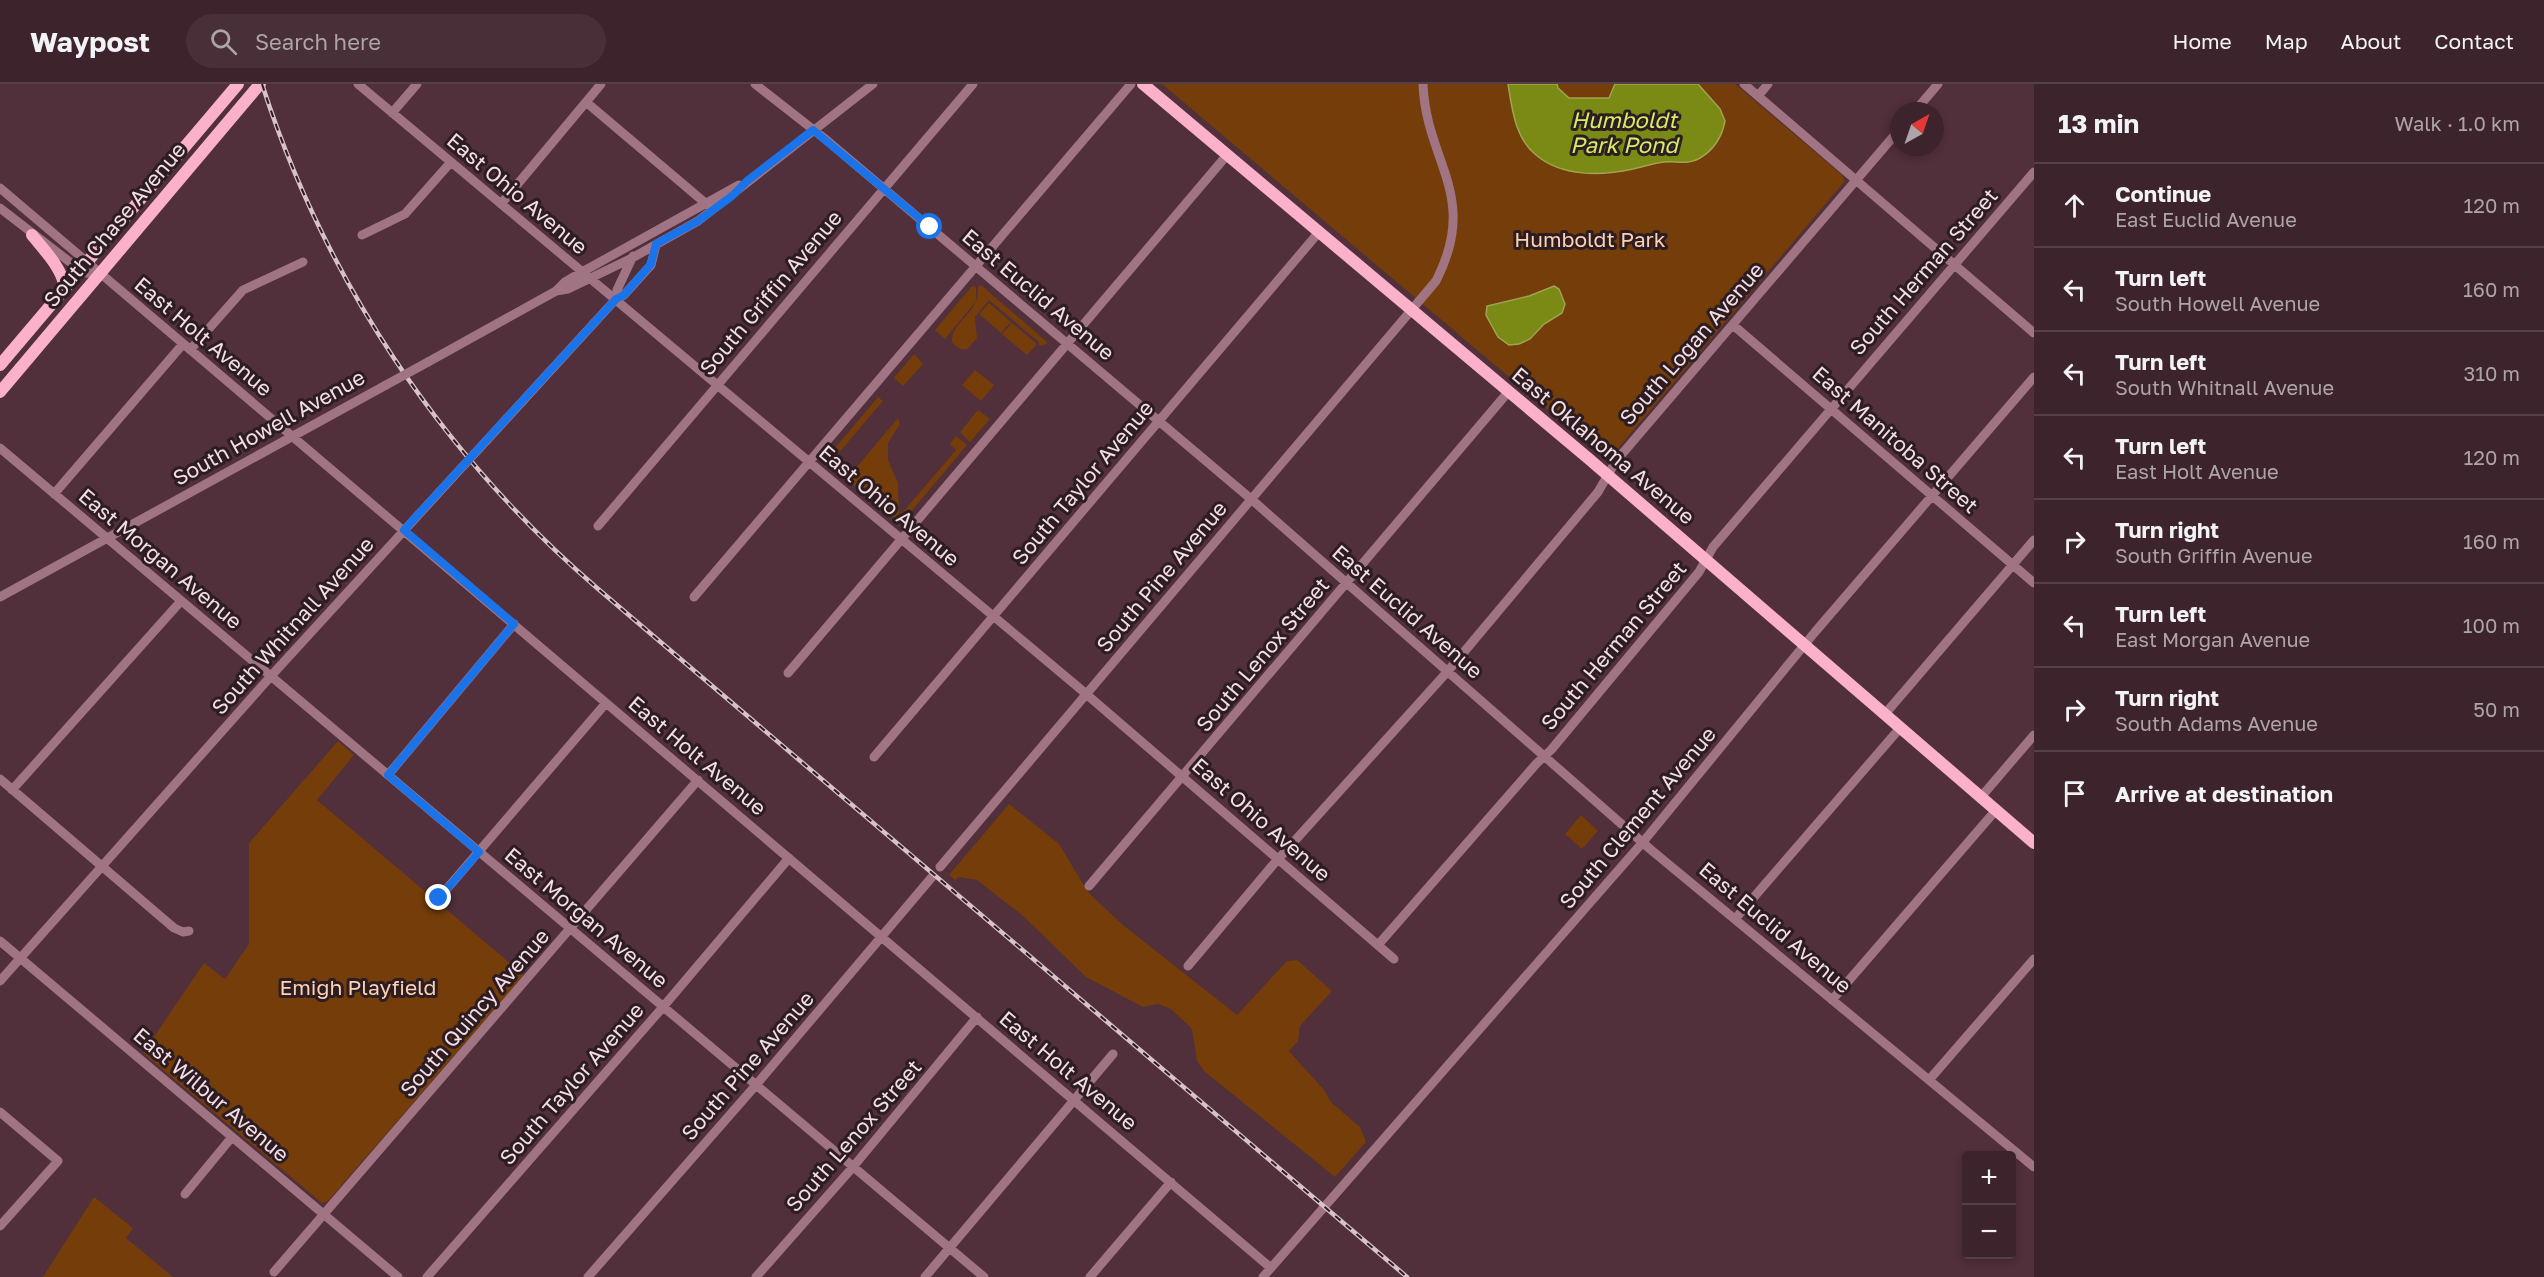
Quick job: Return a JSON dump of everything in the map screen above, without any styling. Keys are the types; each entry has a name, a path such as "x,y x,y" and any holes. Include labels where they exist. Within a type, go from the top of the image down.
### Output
{"main road":[{"name":"South Chase Avenue","path":"0,365 238,84"},
{"name":"South Chase Avenue","path":"0,392 260,84"},
{"name":"East Oklahoma Avenue","path":"1143,84 1509,391 2034,843"},
{"path":"229,94 244,102"},
{"path":"165,169 178,180"},
{"path":"32,235 54,262 65,287"}],"street":[{"name":"East Ohio Avenue","path":"358,84 1087,694 1394,959"},
{"path":"392,113 417,84"},
{"path":"501,204 601,84"},
{"name":"East Euclid Avenue","path":"755,84 884,189 1251,499 1643,842 2034,1167"},
{"name":"South Howell Avenue","path":"0,597 556,291 565,282 632,258 656,244 747,181 873,84"},
{"name":"South Griffin Avenue","path":"598,526 973,84"},
{"path":"694,597 1131,84"},
{"name":"South Pine Avenue","path":"940,867 1436,281 1446,261 1452,236 1454,212 1448,176 1427,116 1423,84"},
{"path":"1744,84 2034,333"},
{"path":"1758,96 1768,84"},
{"path":"1923,102 1938,84"},
{"path":"586,102 710,207"},
{"name":"South Logan Avenue","path":"1188,966 1278,859 1448,671 1598,492 1616,461 1890,140"},
{"path":"788,673 1227,155"},
{"path":"362,234 405,214 451,162"},
{"name":"South Herman Street","path":"1378,945 1544,756 1698,574 1715,545 2034,172"},
{"path":"0,189 91,275 99,273"},
{"name":"South Howell Avenue","path":"586,275 639,240 710,207"},
{"path":"0,208 32,235 82,266"},
{"name":"South Taylor Avenue","path":"874,757 1319,232"},
{"name":"South Whitnall Avenue","path":"616,299 617,290 639,240"},
{"name":"South Whitnall Avenue","path":"0,981 270,676 616,299 624,295 651,264 656,244"},
{"path":"54,494 186,347 243,290 303,262"},
{"name":"East Holt Avenue","path":"99,273 1271,1268"},
{"name":"East Manitoba Street","path":"1733,325 2034,583"},
{"name":"South Clement Avenue","path":"1263,1277 1643,842 1805,646 2034,377"},
{"name":"South Lenox Street","path":"1089,886 1509,391"},
{"name":"East Morgan Avenue","path":"0,448 984,1277"},
{"path":"1885,714 2034,540"},
{"path":"12,790 181,601"},
{"path":"388,775 514,624"},
{"path":"439,898 606,703"},
{"path":"1735,919 1900,728"},
{"path":"1981,797 2034,735"},
{"path":"0,779 174,928 183,932 189,931"},
{"name":"South Quincy Avenue","path":"274,1272 698,780"},
{"path":"1832,1000 1996,810"},
{"name":"South Taylor Avenue","path":"427,1277 663,1007 789,858"},
{"name":"South Pine Avenue","path":"588,1277 756,1085 932,877"},
{"name":"East Wilbur Avenue","path":"0,941 398,1277"},
{"path":"1929,1080 2034,959"},
{"name":"South Lenox Street","path":"756,1277 853,1167 977,1017"},
{"path":"926,1277 1113,1054"},
{"path":"0,1112 58,1161 0,1226"},
{"path":"185,1194 232,1137"},
{"path":"1090,1277 1171,1182"}],"green space":[{"name":"Humboldt Park","path":"1162,84 1735,84 1842,175 1845,181 1614,453 1604,457"},
{"path":"981,285 1047,344 1039,346 1039,342 989,300 975,317 977,338 967,349 961,349 955,345 952,342 956,328 974,305 978,287"},
{"path":"972,286 976,287 976,301 945,339 935,330"},
{"path":"989,303 1011,322 1001,333 979,314"},
{"path":"1012,323 1037,344 1027,355 1002,334"},
{"path":"914,354 923,364 903,386 894,378"},
{"path":"975,370 994,385 981,401 962,385"},
{"path":"878,397 883,401 836,456 838,465 835,469 824,461"},
{"path":"978,410 990,419 970,442 960,432"},
{"path":"898,418 900,424 888,443 888,460 898,483 899,517 896,520 840,474 844,470 850,475"},
{"path":"956,436 967,445 903,521 900,512 903,512 956,450 950,444"},
{"name":"Emigh Playfield","path":"338,741 354,755 317,800 524,975 327,1202 322,1203 143,1053 204,963 225,979 249,944 249,843"},
{"path":"1009,804 1059,844 1088,892 1123,925 1237,1015 1287,961 1297,960 1332,991 1300,1026 1298,1041 1289,1051 1324,1090 1331,1102 1360,1127 1366,1142 1335,1177 1204,1071 1197,1061 1192,1029 1171,1009 1158,1004 1143,1007 1086,977 1022,915 977,880 959,877 955,880 949,875"},
{"path":"1581,815 1598,831 1582,849 1565,834"},
{"path":"94,1197 133,1228 126,1238 173,1277 43,1277"}],"water":[{"name":"Humboldt Park Pond","path":"1508,84 1557,84 1558,88 1569,98 1609,98 1615,84 1698,84 1720,109 1725,121 1714,147 1696,160 1660,163 1608,173 1570,171 1546,162 1536,155 1523,140 1516,122"},
{"path":"1554,286 1559,289 1565,304 1562,313 1544,324 1530,339 1519,344 1509,345 1498,337 1486,315 1487,306 1529,296"}],"railway":[{"path":"262,84 288,156 319,227 355,294 395,359 439,421 488,480 540,536 597,588 1407,1277"}],"route":[{"path":"439,898 479,852 388,775 514,624 404,530 616,299 624,295 651,264 656,244 698,221 813,130 930,227"}]}
